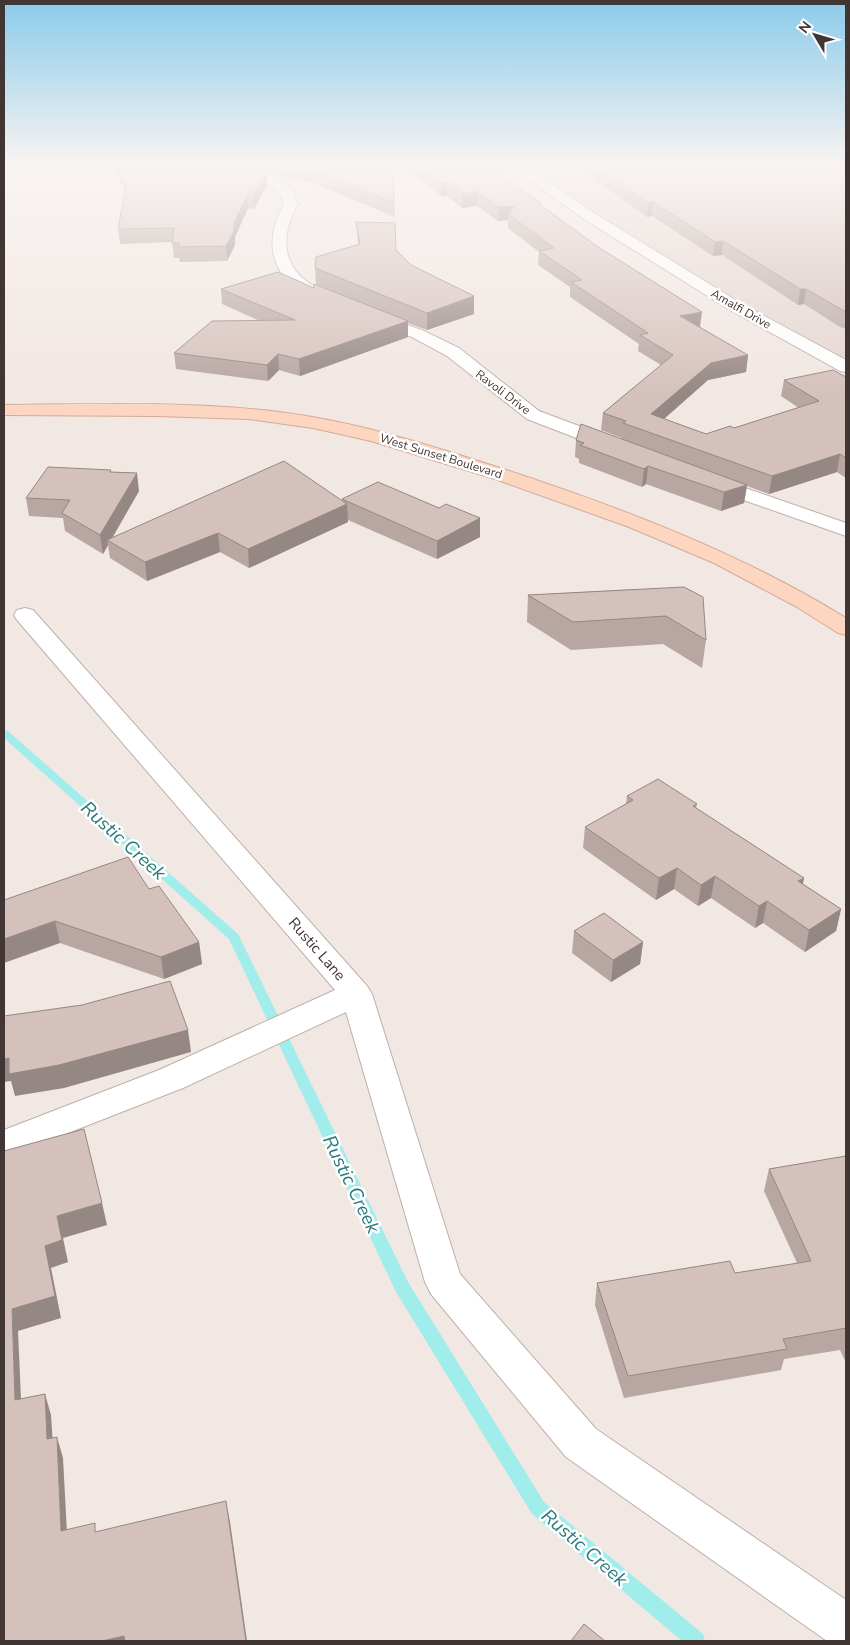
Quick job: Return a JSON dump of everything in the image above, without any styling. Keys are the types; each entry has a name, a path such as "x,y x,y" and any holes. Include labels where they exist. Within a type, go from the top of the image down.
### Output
{"main road":[{"name":"West Sunset Boulevard","path":"4,410 161,410 249,414 347,429 465,463 652,527 727,560 800,598 846,628"}],"street":[{"name":"Ravoli Drive","path":"278,241 284,268 306,288 418,334 453,352 533,415 624,450"},
{"name":"Amalfi Drive","path":"628,241 736,307 842,361"},
{"path":"697,477 846,530"},
{"name":"Rustic Lane","path":"4,1144 171,1080 356,994 25,615"},
{"path":"356,994 444,1282 581,1443 846,1627"}],"shaded area":[{"path":"638,241 846,241 846,357 832,359"}],"building":[{"path":"172,241 229,241 226,246 178,247 179,243 172,243"},
{"path":"359,241 396,241 396,250 411,265 474,296 427,313 315,268 316,257 360,244"},
{"path":"544,241 590,241 702,312 680,316 748,355 711,363 651,414 706,434 730,426 734,428 819,401 784,380 833,370 846,377 846,458 840,454 772,476 623,423 626,421 603,413 673,355 640,335 648,333 571,282 582,280 539,251 554,248"},
{"path":"713,241 846,241 846,312 806,289 800,289 723,241"},
{"path":"278,272 314,288 314,284 408,321 299,359 278,354 267,365 174,353 212,321 295,320 221,289"},
{"path":"581,424 747,485 724,492 648,466 644,469 580,445 584,443 576,440"},
{"path":"284,461 347,504 248,549 218,533 145,562 107,540"},
{"path":"48,467 137,473 100,535 62,513 70,500 26,498"},
{"path":"378,482 439,508 446,504 480,518 437,541 342,499"},
{"path":"684,587 703,597 706,640 666,616 573,622 528,595"},
{"path":"658,779 697,804 693,806 804,878 798,881 841,909 809,930 767,901 759,906 715,876 701,885 677,868 659,878 585,827 633,800 627,796"},
{"path":"128,857 149,889 159,886 199,942 161,957 55,921 4,939 4,900"},
{"path":"604,913 643,942 613,960 574,931"},
{"path":"170,981 188,1030 59,1065 9,1074 9,1058 4,1059 4,1016 82,1005"},
{"path":"84,1129 102,1203 57,1216 62,1240 45,1246 55,1296 12,1309 15,1400 45,1394 47,1439 57,1437 61,1531 95,1523 95,1532 226,1501 246,1641 125,1641 124,1636 102,1641 4,1641 4,1151"},
{"path":"846,1156 846,1328 783,1339 787,1349 628,1376 597,1283 730,1261 735,1273 811,1261 769,1169"},
{"path":"584,1624 605,1641 571,1641"}],"waterway":[{"name":"Rustic Creek","path":"4,733 234,937 402,1287 538,1508 696,1641"}]}
